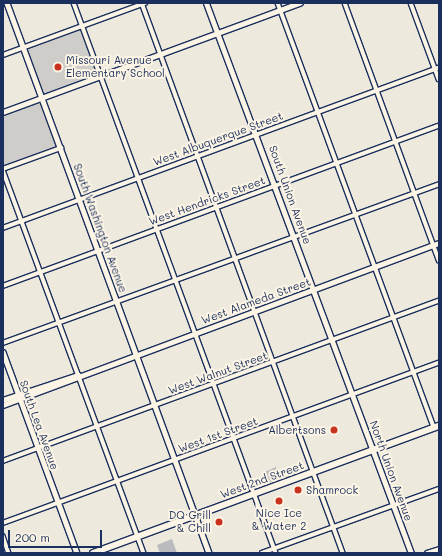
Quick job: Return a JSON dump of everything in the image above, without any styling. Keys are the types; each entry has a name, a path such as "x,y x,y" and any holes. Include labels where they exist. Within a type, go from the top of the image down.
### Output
{"main road":[{"name":"South Union Avenue","path":"206,3 257,135 353,395"},
{"name":"North Union Avenue","path":"353,395 411,553"},
{"name":"West 2nd Street","path":"93,553 436,427"}],"street":[{"name":"South Washington Avenue","path":"8,3 210,553"},
{"path":"74,3 276,553"},
{"path":"3,54 144,3 234,259 342,553"},
{"path":"278,3 414,373 436,427"},
{"path":"3,112 300,3"},
{"path":"345,3 439,260"},
{"path":"411,3 437,68 439,79"},
{"name":"West Albuquerque Street","path":"3,228 437,68"},
{"name":"West Hendricks Street","path":"3,286 439,126"},
{"path":"61,148 3,170 144,553"},
{"path":"3,344 439,184"},
{"name":"West Alameda Street","path":"3,405 19,397 78,375 439,243"},
{"name":"West Walnut Street","path":"3,461 439,301"},
{"name":"South Lea Avenue","path":"3,352 77,553"},
{"name":"West 1st Street","path":"3,523 439,363"},
{"name":"West Alameda Street","path":"3,400 19,397"},
{"path":"262,553 439,489"},
{"path":"3,536 9,553"},
{"path":"427,553 439,549"}],"shaded area":[{"path":"83,27 97,74 100,75 43,96 26,48"},
{"path":"42,97 61,148 3,169 3,112"}],"building":[{"path":"276,467 280,477 267,484 265,472"},
{"path":"172,539 177,553 160,553 157,545"}],"place":[{"name":"Missouri Avenue Elementary School","path":"58,67"},
{"name":"Albertsons","path":"334,430"},
{"name":"Shamrock","path":"298,490"},
{"name":"Nice Ice & Water 2","path":"279,501"},
{"name":"DQ Grill & Chill","path":"219,522"}]}
